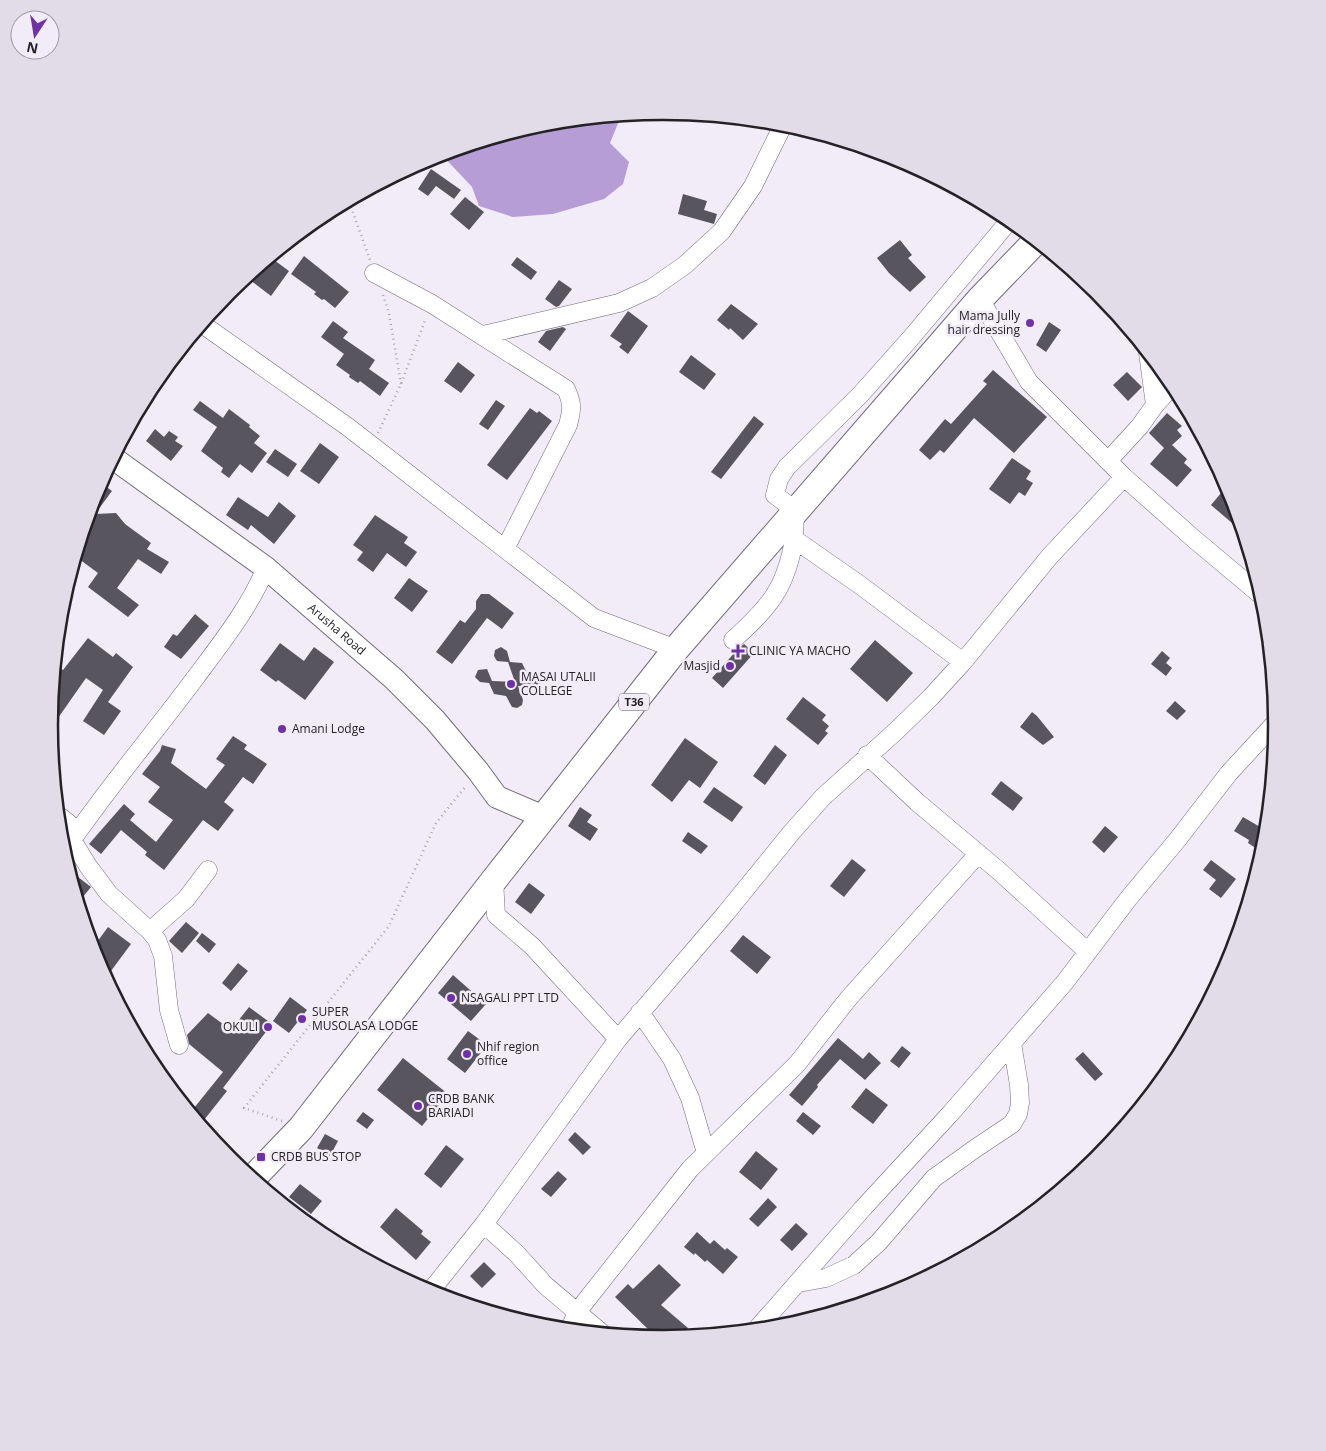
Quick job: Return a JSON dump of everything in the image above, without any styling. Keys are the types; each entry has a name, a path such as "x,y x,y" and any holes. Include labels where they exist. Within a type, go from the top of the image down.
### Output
{"highway":[{"name":"T36","path":"257,1174 301,1128 676,649 980,299 1032,245"}],"main road":[{"name":"Arusha Road","path":"118,462 266,568 394,679 435,720 478,771 497,797 544,817"}],"street":[{"path":"483,335 619,303 652,288 685,265 722,231 753,186 780,132"},
{"path":"733,640 752,623 780,590 787,574 794,539 796,510 775,495 779,478 787,467 860,395 1005,226"},
{"path":"374,273 432,304 566,389 572,402 568,425 505,549"},
{"path":"980,299 1029,382 1124,477 1253,588"},
{"path":"207,327 371,445 594,618 676,649"},
{"path":"1150,366 1155,405"},
{"path":"1108,461 1140,426 1167,391"},
{"path":"434,1286 484,1224 618,1039 726,913 791,833 823,797 913,714 963,662 1050,556 1124,477"},
{"path":"794,539 860,585 963,662"},
{"path":"179,1045 169,1010 163,956 157,940 150,931 109,894 71,841 210,658 246,607 266,568"},
{"path":"764,1322 1065,982 1128,899 1229,773 1268,732"},
{"path":"867,756 1088,952"},
{"path":"572,1324 577,1312 690,1169 797,1064 848,999 978,854"},
{"path":"150,931 186,899 208,870"},
{"path":"494,880 496,915 532,946 618,1039"},
{"path":"640,1012 676,1067 690,1098 706,1153"},
{"path":"799,1283 826,1278 854,1265 879,1242 934,1178 1012,1124 1018,1114 1020,1103 1012,1043"},
{"path":"484,1224 545,1285 595,1327"}],"path":[{"path":"371,445 401,384 432,304"},
{"path":"301,1128 244,1108 389,926 436,823 478,771"}],"shaded area":[{"path":"619,121 610,143 629,162 623,184 604,199 553,214 513,217 479,206 472,187 447,160 506,141 545,132"}],"building":[{"path":"431,169 461,190 454,199 436,186 428,196 418,189"},
{"path":"683,194 707,201 704,210 717,214 714,224 678,214"},
{"path":"465,197 484,212 469,230 450,214"},
{"path":"900,240 912,255 908,258 926,277 910,292 889,273 877,258"},
{"path":"304,256 349,292 335,308 314,294 316,292 291,274"},
{"path":"517,257 537,272 531,280 511,265"},
{"path":"275,261 289,271 271,296 252,281"},
{"path":"559,280 572,289 559,306 556,307 545,299"},
{"path":"731,304 758,324 743,340 730,328 729,330 717,320"},
{"path":"628,311 648,326 628,354 619,347 622,344 610,336"},
{"path":"333,321 348,332 343,338 375,360 369,369 389,383 380,396 360,381 358,383 349,377 350,375 336,365 344,354 321,337"},
{"path":"1049,322 1061,330 1046,352 1036,345"},
{"path":"563,327 566,329 550,351 538,342 546,331"},
{"path":"691,355 716,374 704,390 679,372"},
{"path":"458,362 475,375 461,393 444,381"},
{"path":"993,370 1047,417 1014,453 974,418 944,453 940,450 930,460 919,450 945,419 951,424 987,384 983,381"},
{"path":"1127,372 1142,387 1128,401 1113,385"},
{"path":"496,400 505,406 488,430 479,424"},
{"path":"200,401 223,418 229,409 250,425 249,427 260,436 254,443 267,453 252,473 240,464 229,478 221,472 223,468 201,451 217,427 193,410"},
{"path":"530,408 537,413 539,411 552,421 507,480 487,465"},
{"path":"1167,413 1182,426 1177,430 1182,436 1172,445 1187,459 1184,463 1192,470 1177,487 1150,464 1164,448 1149,433"},
{"path":"754,416 764,424 721,479 711,472"},
{"path":"155,429 164,437 169,431 178,437 175,441 183,446 171,461 146,441"},
{"path":"320,443 339,457 319,484 300,471"},
{"path":"275,449 297,464 288,477 266,462"},
{"path":"1012,458 1031,471 1026,479 1033,483 1025,496 1019,492 1010,504 989,489"},
{"path":"107,487 112,491 98,510"},
{"path":"1222,494 1233,522 1232,523 1211,505"},
{"path":"238,497 268,517 279,502 296,516 274,544 251,525 248,530 226,515"},
{"path":"116,513 125,524 151,543 147,549 169,562 161,574 138,559 117,588 139,605 128,617 88,587 98,573 81,560 96,514"},
{"path":"375,515 408,537 404,543 417,552 406,567 387,553 373,572 357,560 363,552 353,545"},
{"path":"409,578 428,591 412,612 394,598"},
{"path":"481,594 489,594 514,613 502,629 487,618 452,664 436,652 460,620 465,623 476,609 476,601"},
{"path":"195,614 209,626 181,659 164,647 173,634 177,636"},
{"path":"88,638 113,657 116,653 133,667 108,702 121,711 104,735 83,721 103,690 86,678 58,718 61,668 63,670"},
{"path":"875,640 913,673 887,702 850,669"},
{"path":"280,643 304,661 314,647 334,662 305,700 278,680 276,682 260,670"},
{"path":"744,644 754,653 723,688 712,678"},
{"path":"501,647 507,651 510,662 522,663 527,673 536,673 541,679 540,684 535,687 518,686 523,700 522,705 517,708 512,707 506,696 494,694 489,683 480,682 475,677 478,670 487,669 492,681 515,682 508,662 497,661 494,656 495,650"},
{"path":"1162,651 1170,658 1166,663 1172,668 1166,676 1151,664"},
{"path":"803,697 826,715 822,720 829,726 825,731 828,733 818,745 786,719"},
{"path":"1175,701 1186,711 1177,720 1166,711"},
{"path":"1032,712 1054,737 1043,745 1020,727"},
{"path":"233,736 247,745 244,749 267,764 253,784 243,777 224,802 234,810 218,831 203,820 164,870 145,855 147,852 121,830 101,854 89,844 124,804 135,814 130,820 156,842 173,820 148,802 160,787 142,774 160,751 162,745 176,749 171,763 206,789 225,765 216,759"},
{"path":"685,738 718,762 700,788 689,780 672,802 651,785"},
{"path":"775,745 787,755 765,785 753,776"},
{"path":"1001,781 1023,798 1013,811 991,794"},
{"path":"714,787 743,807 732,822 703,802"},
{"path":"580,807 592,815 587,822 598,829 590,841 568,826"},
{"path":"1243,817 1260,827 1256,848 1248,843 1249,840 1234,831"},
{"path":"1105,826 1118,837 1104,853 1092,842"},
{"path":"688,832 708,846 701,854 682,841"},
{"path":"852,859 866,870 844,897 830,886"},
{"path":"1211,860 1236,879 1221,898 1209,889 1216,880 1203,870"},
{"path":"77,878 91,887 83,897 78,882"},
{"path":"529,883 545,895 531,914 515,902"},
{"path":"186,922 199,933 182,953 169,941"},
{"path":"108,927 131,944 110,972 98,941"},
{"path":"202,933 216,944 209,953 196,941"},
{"path":"743,935 771,957 757,974 730,951"},
{"path":"238,963 248,971 231,991 222,983"},
{"path":"453,975 486,1004 471,1021 438,993"},
{"path":"290,997 307,1010 289,1033 273,1021"},
{"path":"249,1007 272,1024 223,1088 227,1091 204,1120 194,1108 223,1072 189,1044 187,1035 208,1013 231,1030"},
{"path":"468,1031 487,1045 465,1073 447,1059"},
{"path":"838,1038 863,1059 869,1052 881,1063 865,1080 840,1059 817,1085 818,1087 802,1106 789,1095"},
{"path":"902,1046 911,1053 899,1068 890,1061"},
{"path":"1083,1052 1103,1074 1095,1081 1075,1059"},
{"path":"403,1058 448,1094 422,1126 377,1090"},
{"path":"866,1088 888,1105 873,1124 851,1107"},
{"path":"363,1112 374,1120 367,1129 356,1121"},
{"path":"803,1112 821,1126 813,1135 796,1121"},
{"path":"575,1132 591,1147 583,1155 568,1140"},
{"path":"325,1134 338,1141 330,1156 317,1148"},
{"path":"446,1145 464,1159 441,1188 424,1174"},
{"path":"756,1151 778,1169 761,1190 739,1172"},
{"path":"558,1171 567,1179 551,1197 541,1189"},
{"path":"300,1184 322,1201 311,1214 289,1197"},
{"path":"768,1198 777,1207 758,1227 749,1219"},
{"path":"396,1208 423,1231 421,1234 431,1242 416,1260 380,1227"},
{"path":"796,1223 808,1234 792,1251 780,1240"},
{"path":"697,1232 710,1244 714,1240 725,1250 727,1248 738,1257 723,1274 707,1260 705,1262 695,1253 694,1255 684,1247"},
{"path":"484,1262 496,1274 482,1288 470,1276"},
{"path":"659,1264 681,1285 661,1305 688,1328 686,1330 650,1331 615,1297 628,1284 633,1289"}],"place":[{"name":"Mama Jully hair dressing","path":"1030,323"},
{"name":"CLINIC YA MACHO","path":"738,651"},
{"name":"Masjid","path":"730,666"},
{"name":"MASAI UTALII COLLEGE","path":"511,684"},
{"name":"Amani Lodge","path":"282,729"},
{"name":"NSAGALI PPT LTD","path":"451,998"},
{"name":"SUPER MUSOLASA LODGE","path":"302,1019"},
{"name":"OKULI","path":"268,1027"},
{"name":"Nhif region office","path":"467,1054"},
{"name":"CRDB BANK BARIADI","path":"418,1106"},
{"name":"CRDB BUS STOP","path":"261,1157"}]}
